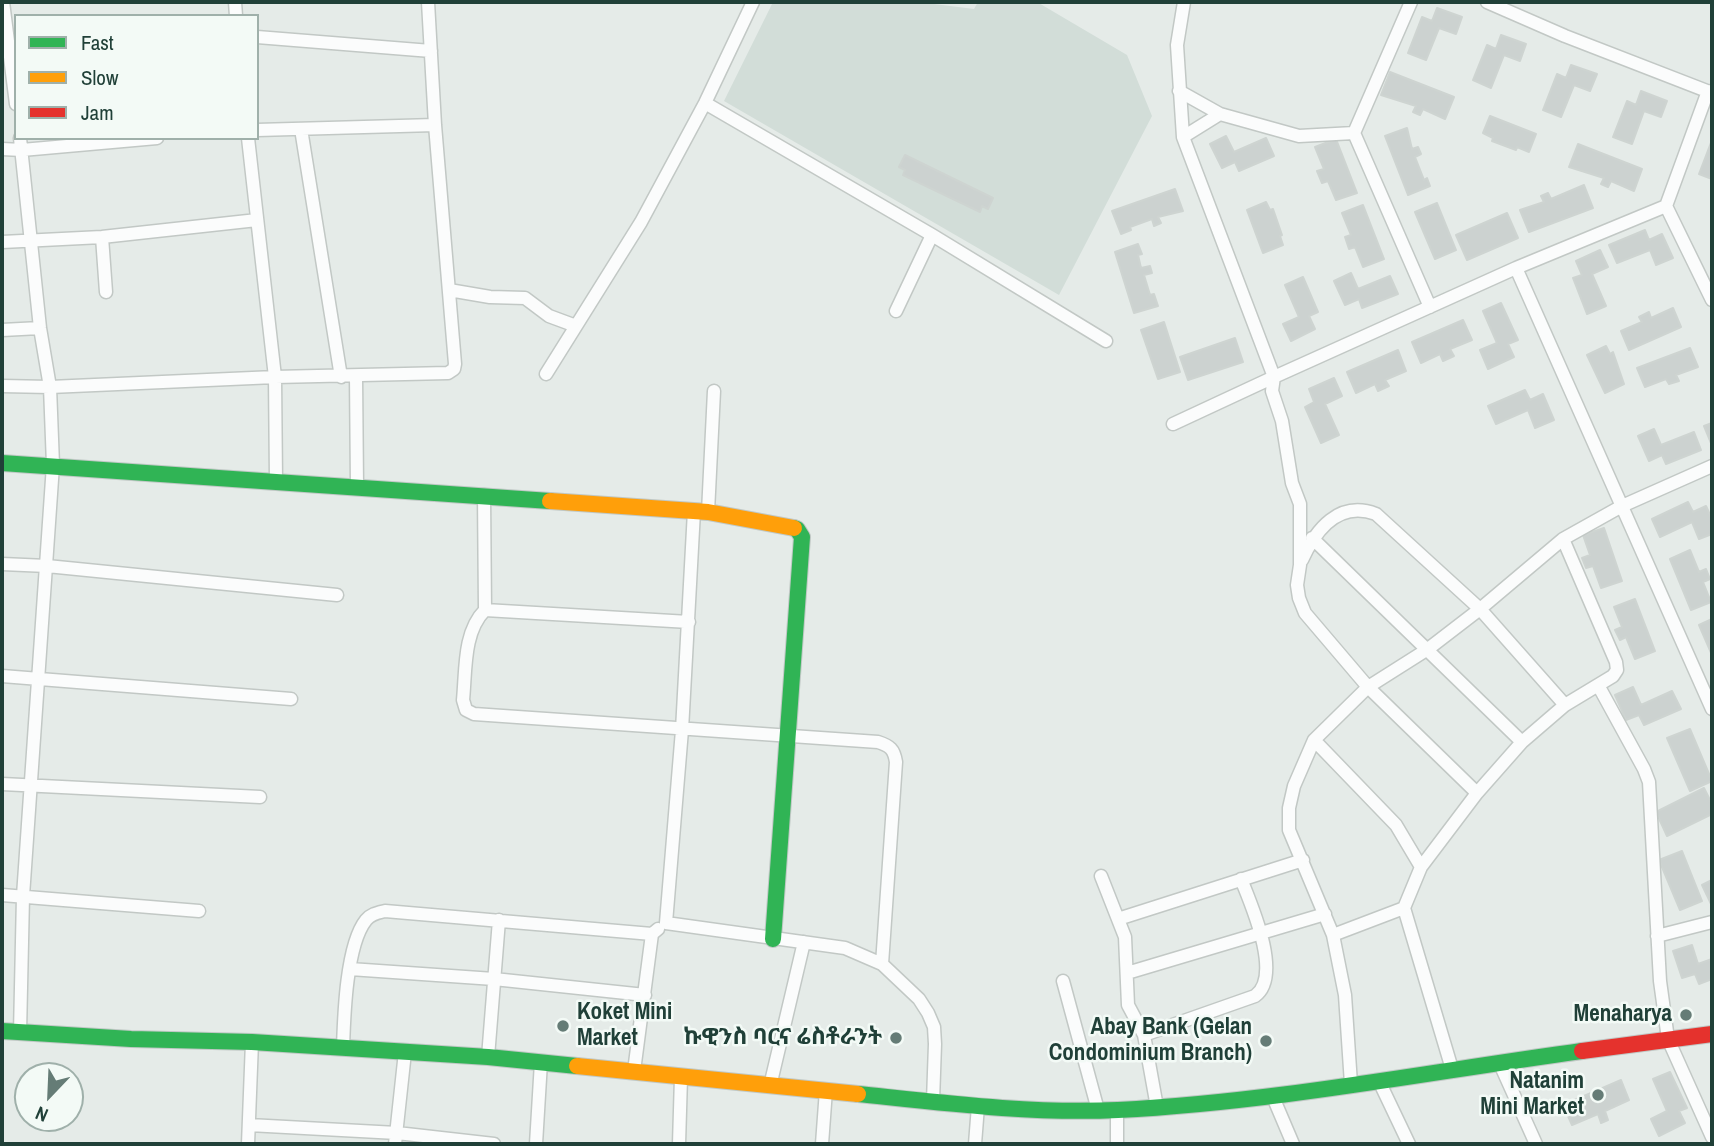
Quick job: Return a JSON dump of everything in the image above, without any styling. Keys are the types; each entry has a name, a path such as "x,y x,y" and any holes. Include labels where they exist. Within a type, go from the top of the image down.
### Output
{"street":[{"path":"3,2 14,92"},
{"path":"2,386 50,387 448,373 454,369 428,2"},
{"path":"546,374 641,222 705,103 753,2"},
{"path":"1184,2 1177,45 1183,137 1274,377 1272,391 1282,421 1292,483 1300,504 1298,598 1306,613 1368,687 1477,793"},
{"path":"1411,2 1354,133 1430,307"},
{"path":"1173,424 1516,268 1666,206 1710,92 1565,36 1492,3"},
{"path":"259,37 431,51"},
{"path":"1179,90 1220,114 1299,136 1354,133"},
{"path":"705,103 932,235 1106,341"},
{"path":"1183,137 1220,114"},
{"path":"259,130 435,125"},
{"path":"301,129 341,377"},
{"path":"2,149 21,144 111,140"},
{"path":"248,140 275,377 276,481"},
{"path":"20,1033 23,896 53,466 50,387 40,328 21,144"},
{"path":"1666,206 1712,300"},
{"path":"2,242 102,237 257,220"},
{"path":"896,311 932,235"},
{"path":"102,237 106,292"},
{"path":"1516,268 1712,709"},
{"path":"449,290 490,298 526,298 549,316 576,326"},
{"path":"2,330 40,328"},
{"path":"356,376 357,487"},
{"path":"666,923 689,622 714,391"},
{"path":"2,463 701,511 797,529 802,537 773,939"},
{"path":"1351,1084 1345,995 1333,934 1289,830 1289,808 1294,786 1314,740 1368,687 1428,649 1563,539 1622,506 1712,466"},
{"path":"484,495 485,610 470,631 463,700 466,710 474,714 878,742 890,746 896,762 882,964"},
{"path":"1300,565 1312,538 1328,521 1348,511 1363,509 1376,514 1480,609 1565,705"},
{"path":"1312,538 1522,742"},
{"path":"1452,1069 1404,908 1421,867 1477,793 1522,742 1565,705 1613,676 1617,670 1616,662 1563,539"},
{"path":"2,564 47,566 337,595"},
{"path":"485,610 689,622"},
{"path":"2,676 291,699"},
{"path":"1598,685 1649,782 1660,981 1668,1039 1712,1137"},
{"path":"1314,740 1396,825 1421,867"},
{"path":"2,784 260,797"},
{"path":"1118,919 1303,860"},
{"path":"1101,876 1127,945 1128,1005 1144,1035 1157,1107"},
{"path":"1144,1035 1255,996 1263,990 1266,983 1263,932 1241,879"},
{"path":"2,895 199,911"},
{"path":"1333,934 1404,908"},
{"path":"343,1048 349,970 359,932 373,914 385,911 652,934 666,923 845,948 882,964 919,999 934,1027 933,1101"},
{"path":"1127,973 1325,914"},
{"path":"488,1057 499,920"},
{"path":"1657,936 1712,922"},
{"path":"634,1070 652,934"},
{"path":"770,1086 804,942"},
{"path":"349,970 494,979 645,995"},
{"path":"1063,981 1098,1110"},
{"path":"2,1031 131,1039 251,1042 488,1057 1033,1110 1117,1110 1273,1097 1452,1069 1712,1034"},
{"path":"248,1144 251,1042"},
{"path":"396,1139 405,1052"},
{"path":"536,1144 541,1062"},
{"path":"1500,1064 1536,1144"},
{"path":"679,1144 681,1077"},
{"path":"1379,1081 1409,1144"},
{"path":"822,1144 825,1090"},
{"path":"1273,1097 1293,1144"},
{"path":"975,1144 978,1106"},
{"path":"1117,1110 1117,1144"},
{"path":"249,1125 396,1139 494,1144"}],"shaded area":[{"path":"773,2 918,2 974,9 978,2 1037,2 1127,55 1152,116 1059,295 724,101"}],"building":[{"path":"1437,8 1462,17 1456,34 1439,28 1426,60 1408,53 1422,17 1432,21"},
{"path":"1501,35 1526,44 1520,61 1504,55 1491,88 1473,80 1487,45 1496,49"},
{"path":"1571,65 1597,74 1590,91 1574,85 1561,117 1543,110 1557,74 1566,78"},
{"path":"1390,72 1454,97 1445,119 1423,109 1420,115 1413,112 1416,106 1381,95"},
{"path":"1641,91 1667,101 1661,117 1644,111 1632,144 1613,137 1627,101 1636,105"},
{"path":"1490,116 1536,134 1529,152 1492,141 1493,138 1483,133"},
{"path":"1407,128 1412,149 1418,147 1421,154 1415,157 1424,180 1427,178 1430,186 1408,195 1385,136"},
{"path":"1226,136 1234,152 1266,138 1274,156 1239,171 1235,162 1222,168 1210,144"},
{"path":"1336,139 1357,193 1336,200 1328,181 1322,183 1317,171 1324,169 1315,147"},
{"path":"1712,140 1712,179 1699,174"},
{"path":"1578,144 1642,169 1634,191 1611,181 1608,187 1601,184 1604,178 1569,167"},
{"path":"905,155 993,198 988,209 982,206 980,212 903,175 905,170 899,167"},
{"path":"1584,185 1593,208 1529,232 1520,210 1544,202 1541,196 1548,193 1551,199"},
{"path":"1175,189 1183,211 1158,217 1161,223 1154,226 1152,219 1130,227 1131,230 1121,234 1112,211"},
{"path":"1266,202 1270,210 1273,209 1283,245 1263,253 1247,210"},
{"path":"1437,203 1456,250 1435,259 1415,212"},
{"path":"1363,205 1384,259 1363,267 1355,247 1349,249 1345,237 1351,235 1342,213"},
{"path":"1507,213 1518,238 1467,260 1456,235"},
{"path":"1645,230 1649,240 1662,234 1673,258 1656,265 1650,250 1617,263 1609,245"},
{"path":"1138,244 1142,254 1138,255 1141,268 1150,266 1152,273 1144,275 1150,295 1154,294 1158,306 1134,313 1115,252"},
{"path":"1600,250 1608,267 1592,274 1606,306 1587,314 1573,278 1582,275 1576,261"},
{"path":"1351,273 1358,289 1390,276 1398,294 1362,308 1359,299 1345,305 1334,281"},
{"path":"1303,277 1318,312 1309,316 1315,329 1291,341 1283,324 1299,317 1285,285"},
{"path":"1501,303 1518,340 1508,344 1514,357 1488,369 1480,350 1497,343 1483,311"},
{"path":"1673,308 1681,327 1629,350 1621,331 1642,322 1639,317 1649,312 1651,318"},
{"path":"1463,320 1472,340 1450,349 1454,356 1443,361 1440,354 1421,363 1412,342"},
{"path":"1164,322 1180,372 1158,379 1141,330"},
{"path":"1235,338 1243,362 1188,380 1180,357"},
{"path":"1606,346 1610,354 1613,352 1624,384 1605,393 1587,355"},
{"path":"1690,348 1698,367 1676,375 1679,381 1669,384 1666,379 1645,387 1637,368"},
{"path":"1398,350 1406,371 1385,380 1389,386 1378,391 1375,384 1356,393 1347,372"},
{"path":"1334,378 1342,396 1325,404 1339,435 1321,443 1305,407 1314,402 1309,389"},
{"path":"1525,390 1530,400 1543,394 1554,420 1535,428 1528,410 1496,424 1488,406"},
{"path":"1712,423 1712,442 1711,443 1704,426"},
{"path":"1654,429 1661,445 1694,432 1701,450 1666,464 1662,455 1649,461 1638,436"},
{"path":"1688,502 1693,512 1706,506 1712,519 1712,534 1699,539 1692,522 1660,537 1652,519"},
{"path":"1604,528 1622,581 1601,588 1593,566 1586,568 1582,558 1590,555 1583,535"},
{"path":"1690,550 1699,572 1706,569 1710,579 1703,582 1711,602 1691,610 1670,559"},
{"path":"1635,599 1655,651 1635,659 1626,637 1620,640 1615,630 1622,627 1614,607"},
{"path":"1712,619 1712,655 1699,625"},
{"path":"1633,687 1641,705 1672,691 1681,709 1644,725 1639,715 1626,720 1615,695"},
{"path":"1690,729 1712,781 1690,791 1667,738"},
{"path":"1704,788 1712,804 1712,814 1667,836 1656,812"},
{"path":"1682,851 1702,901 1680,910 1659,860"},
{"path":"1712,880 1712,906 1702,885"},
{"path":"1692,945 1698,964 1712,959 1712,979 1699,984 1695,974 1682,978 1673,951"},
{"path":"1670,1072 1687,1108 1679,1111 1685,1123 1659,1136 1651,1119 1667,1111 1653,1079"},
{"path":"1621,1080 1629,1100 1605,1111 1608,1120 1601,1123 1598,1114 1572,1125 1563,1105"}],"traffic: fast":[{"path":"2,463 550,501"},
{"path":"773,939 802,537 794,528"},
{"path":"2,1031 131,1039 252,1042 488,1057 577,1066"},
{"path":"858,1094 1020,1109 1118,1110 1293,1093 1582,1051"}],"traffic: slow":[{"path":"550,501 708,512 794,528"},
{"path":"577,1066 858,1094"}],"traffic: jam":[{"path":"1582,1051 1712,1034"}],"place":[{"name":"Menaharya","path":"1686,1015"},
{"name":"Koket Mini Market","path":"563,1026"},
{"name":"ኩዊንስ ባርና ሬስቶራንት","path":"896,1038"},
{"name":"Abay Bank (Gelan Condominium Branch)","path":"1266,1041"},
{"name":"Natanim Mini Market","path":"1598,1095"}]}
